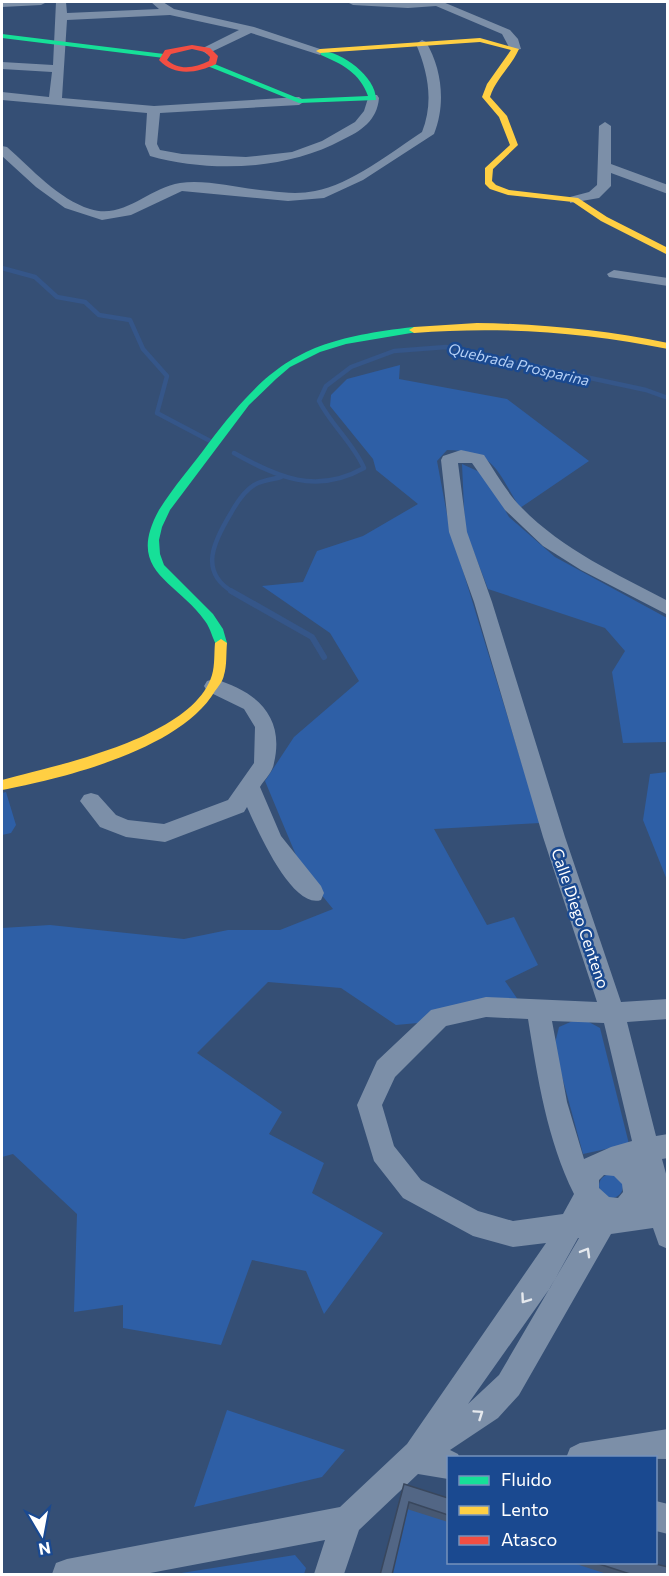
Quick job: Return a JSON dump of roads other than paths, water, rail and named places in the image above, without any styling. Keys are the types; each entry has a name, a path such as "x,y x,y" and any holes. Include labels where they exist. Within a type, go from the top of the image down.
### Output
{"street":[{"path":"2,4 41,2"},
{"path":"55,102 61,44 61,2"},
{"path":"157,2 170,12"},
{"path":"353,2 408,5 439,2 506,32 512,39 515,48 514,58 486,89 486,98 503,116 514,145 489,168 488,182 493,187 508,192 575,200 594,195 604,186 605,126"},
{"path":"62,17 170,12 250,29 320,51 362,71 369,81 373,98 373,108 361,125 330,143 286,159 254,163 170,158 155,153 151,144 154,110"},
{"path":"2,36 164,56 183,48 207,50 250,29"},
{"path":"320,51 480,40 515,48"},
{"path":"2,150 73,209 95,216 117,215 138,207 166,190 181,187 297,196 319,195 337,188 428,134 435,120 435,98 428,56 422,44"},
{"path":"207,50 214,56 209,65"},
{"path":"164,56 165,63 177,69 194,69 209,65 299,101"},
{"path":"2,65 57,69"},
{"path":"2,96 154,110 373,98"},
{"path":"604,166 668,190"},
{"path":"575,200 604,219 668,252"},
{"path":"614,274 668,282"},
{"path":"2,785 143,742 174,727 199,708 214,686 223,660 222,637 213,621 166,573 155,555 153,537 161,519 229,422 262,384 303,356 342,340 385,332 473,327 573,330 631,336 668,346"},
{"name":"Calle Diego Centeno","path":"665,1225 657,1148 554,837 483,602 458,531 449,460 461,455 478,459 516,512 539,533 570,554 668,609"},
{"path":"92,801 108,821 126,828 165,833 236,806 264,764 265,726 251,704 214,686"},
{"path":"249,787 272,840 291,868 313,893"},
{"path":"570,1227 513,1234 473,1223 412,1189 383,1152 369,1105 386,1069 439,1017 486,1007 613,1013 668,1009"},
{"path":"538,1010 560,1117 574,1170 597,1204 665,1225"},
{"path":"413,1458 540,1278 570,1227 597,1204 627,1208 636,1197 637,1190 657,1148"},
{"path":"329,1575 347,1521 413,1458 488,1408 509,1385 597,1204 588,1172 601,1163 657,1148"},
{"path":"601,1163 610,1162 626,1168 632,1175 637,1190"},
{"path":"593,1456 668,1444"},
{"path":"413,1458 447,1464"},
{"path":"67,1575 347,1521"}],"waterway":[{"name":"Quebrada Prosparina","path":"2,268 35,277 57,297 85,302 99,315 130,320 143,349 167,376 157,413 212,442"},
{"name":"Quebrada Prosparina","path":"234,453 266,469 297,480 329,480 364,468 319,401 326,386 351,367 394,351 446,347 646,390 668,398"},
{"path":"233,592 222,584 213,566 215,545 219,534 236,504 250,488 261,482 281,477"},
{"path":"231,591 312,637 324,657"}]}
